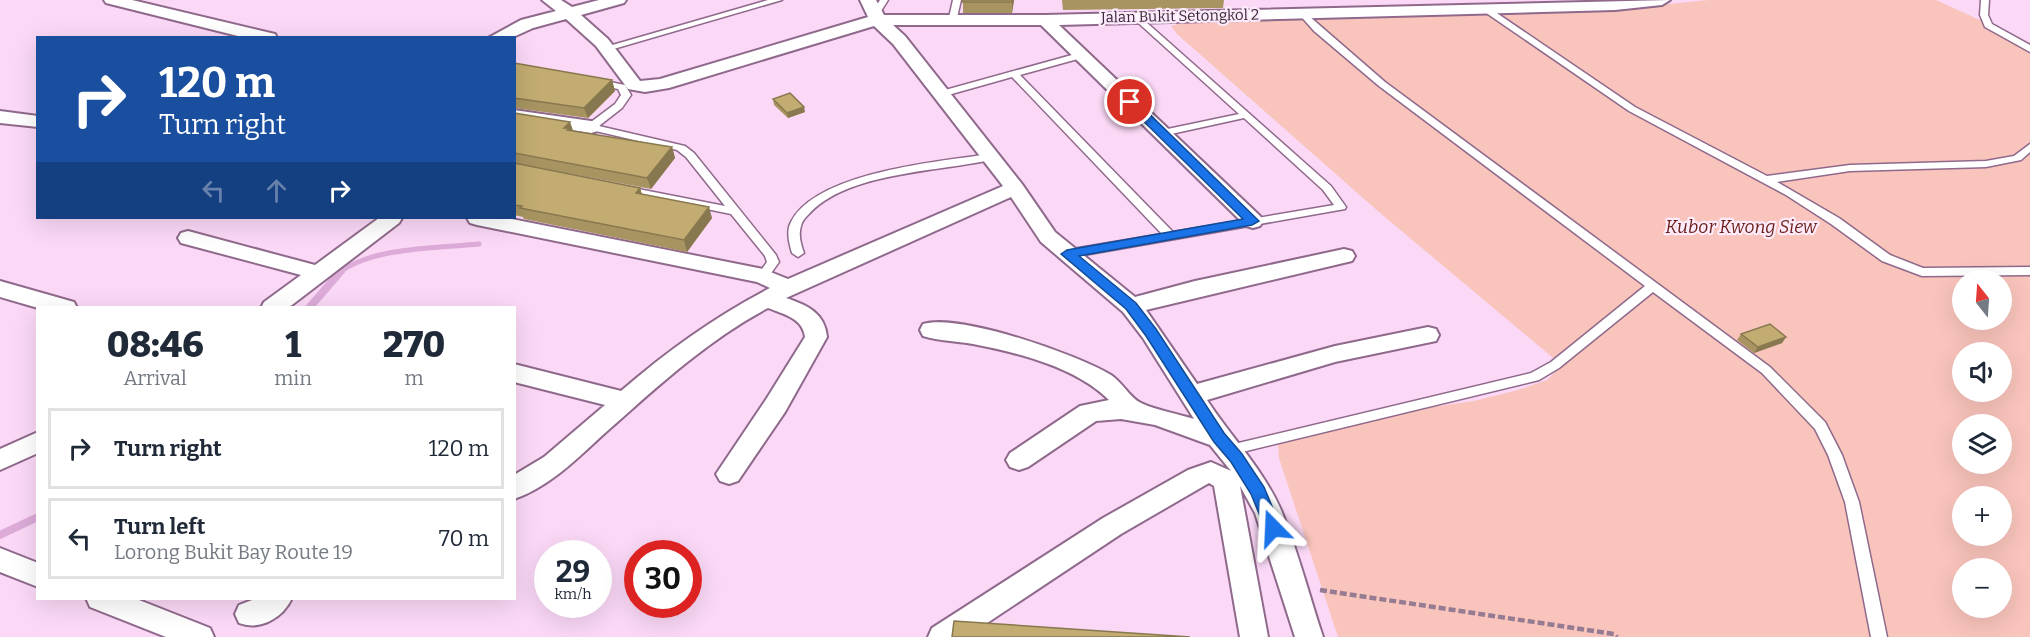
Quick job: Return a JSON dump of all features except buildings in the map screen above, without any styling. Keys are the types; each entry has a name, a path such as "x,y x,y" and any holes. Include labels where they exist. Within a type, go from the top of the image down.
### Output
{"street":[{"path":"112,0 261,36"},
{"name":"Jalan Bukit Setongkol 2","path":"550,0 571,12 577,21 607,48 634,85 645,87 663,84 877,9 952,22 1137,17 1233,7 1293,9 1484,4 1615,5 1659,0"},
{"path":"500,36 527,24 618,0"},
{"path":"1029,0 1036,20 1082,55 1252,221"},
{"path":"877,9 1015,188 1048,237 1131,306 1258,491 1268,511 1309,637"},
{"path":"516,115 591,127"},
{"path":"0,117 36,122"},
{"path":"516,488 553,464 658,372 722,324 788,288 1015,188"},
{"path":"275,306 391,219"},
{"path":"482,219 763,276 788,288"},
{"path":"188,238 318,273"},
{"path":"1131,306 1195,289 1344,256"},
{"path":"0,290 59,306"},
{"path":"729,474 776,405 816,337 815,326 800,311 765,299"},
{"path":"932,330 1011,344 1047,357 1105,383 1131,410"},
{"path":"1192,395 1335,354 1428,335"},
{"path":"516,374 626,401"},
{"path":"1019,460 1089,413 1099,410 1131,410 1224,444"},
{"path":"0,460 36,443"},
{"path":"952,636 1112,526 1197,477 1211,472 1226,480 1254,637"},
{"path":"0,560 36,573"},
{"path":"105,600 200,637"},
{"path":"249,614 261,612 276,600"}],"lane":[{"path":"607,48 778,0"},
{"path":"952,22 957,0"},
{"path":"1986,0 1984,15 1988,25 2030,49"},
{"path":"1484,4 1632,109 1809,205 1886,258 1922,272 2030,271"},
{"path":"1293,9 1382,84 1767,370 1820,426 1852,502 1879,637"},
{"path":"1067,254 1341,207 1327,188 1137,17"},
{"path":"941,94 1082,55"},
{"path":"1014,74 1171,237"},
{"path":"590,81 622,87 626,95 620,106 591,127"},
{"path":"1162,133 1246,115"},
{"path":"591,127 681,148 690,155 770,255 773,262 763,276"},
{"path":"1765,180 1851,168 1986,164 2010,160 2028,153"},
{"path":"798,253 795,241 796,223 807,209 825,195 861,181 991,157"},
{"path":"612,187 734,211"},
{"path":"1224,444 1535,377 1555,365 1653,285"}],"path":[{"path":"1292,586 1614,634 1617,637"}],"green space":[{"name":"Kubor Kwong Siew","path":"1709,0 1936,0 2030,43 2030,637 1338,637 1279,458 1278,442 1399,412 1474,401 1518,390 1547,380 1559,368 1558,362 1379,212 1177,34 1171,26 1191,21 1619,9"}],"waterway":[{"path":"340,273 353,264 387,253 479,244"},
{"path":"311,306 340,273"},
{"path":"0,535 36,518"}],"route":[{"path":"1130,102 1252,221 1067,254 1096,275 1131,306 1151,332 1219,438 1237,458 1258,491 1273,528"}]}
